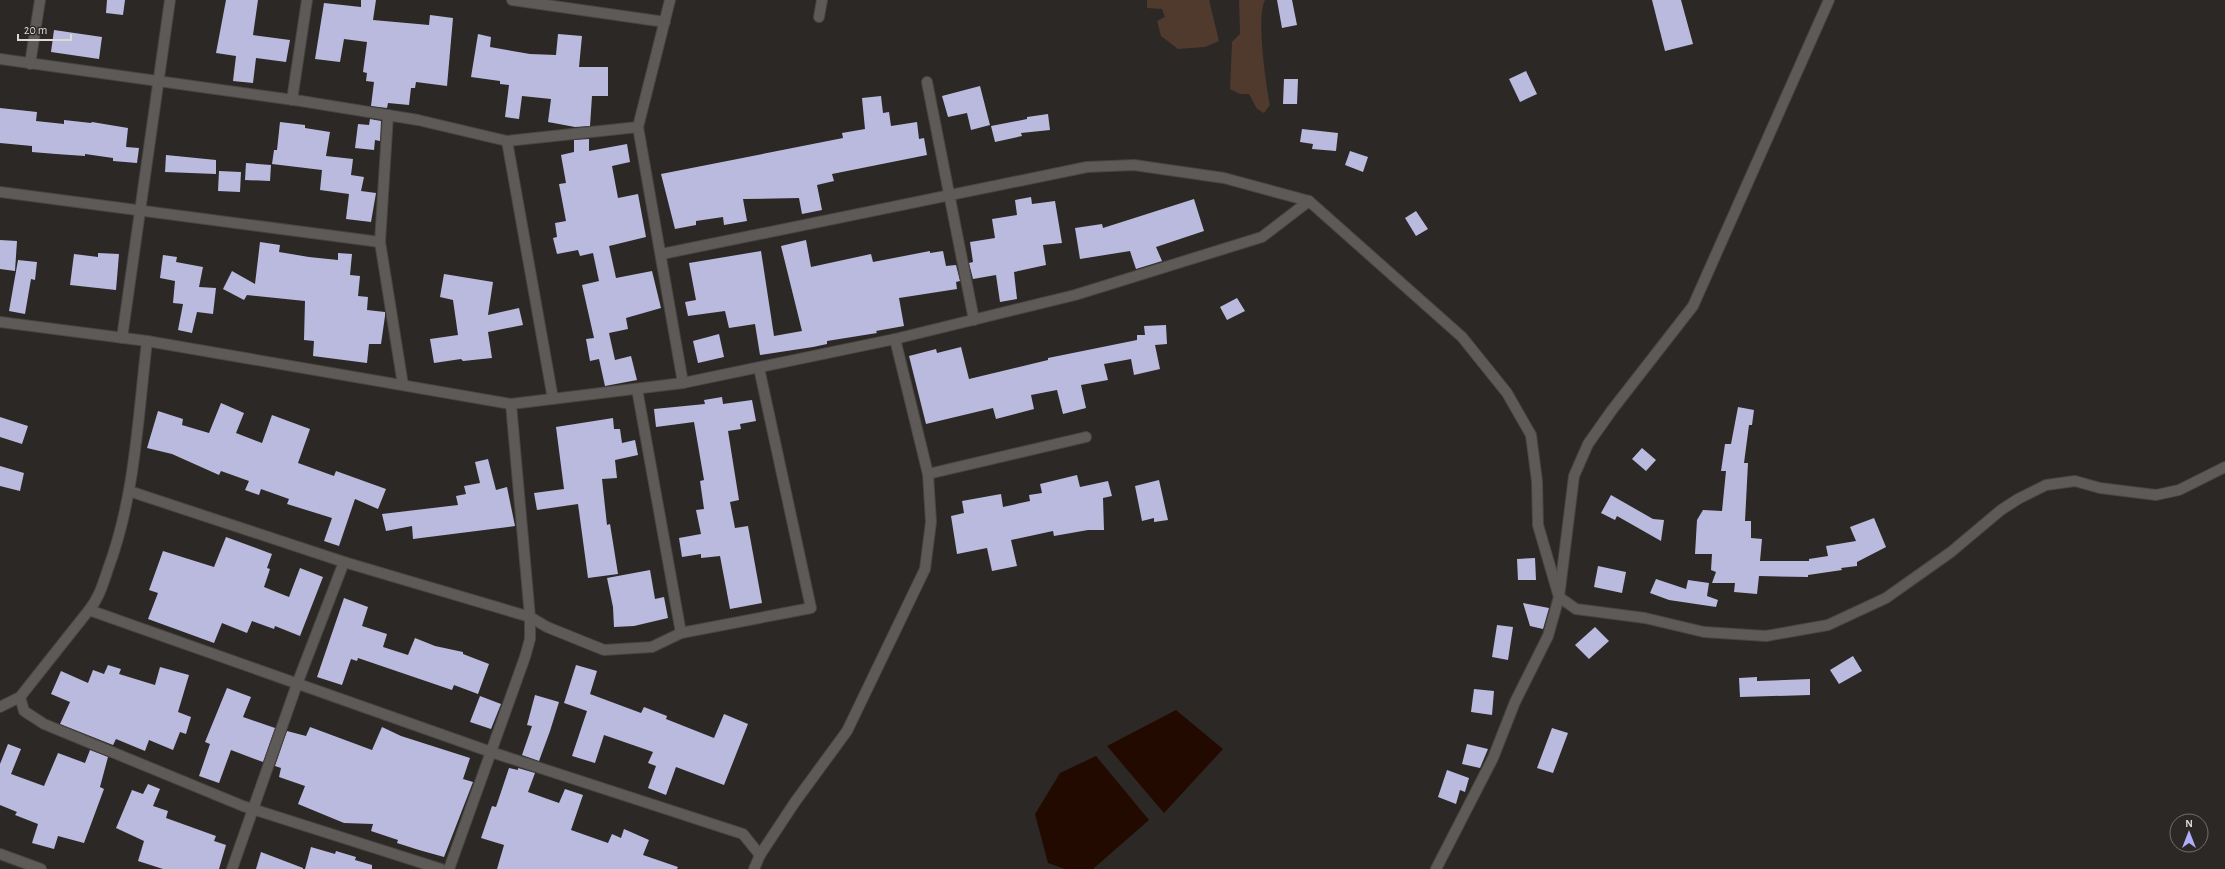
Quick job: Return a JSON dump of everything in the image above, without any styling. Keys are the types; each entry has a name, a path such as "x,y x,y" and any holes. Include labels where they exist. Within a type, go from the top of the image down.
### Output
{"street":[{"path":"30,64 40,0"},
{"path":"122,338 170,0"},
{"path":"292,100 307,0"},
{"path":"512,0 665,22"},
{"path":"670,0 638,128 662,254 683,383"},
{"path":"819,17 822,0"},
{"path":"1436,869 1493,758 1515,702 1548,636 1559,598 1574,476 1588,444 1612,410 1693,306 1829,0"},
{"path":"0,59 292,100 388,116 507,141 638,128"},
{"path":"927,82 948,196 974,320"},
{"path":"388,116 380,242 403,385"},
{"path":"507,141 553,399"},
{"path":"662,254 1087,167 1134,165 1224,178 1309,201 1462,337 1507,393 1531,435 1537,481 1538,525 1559,598 1576,609 1645,618 1704,632 1766,636 1828,625 1886,598 1951,552 2007,506 2018,499 2046,486 2076,481 2100,488 2156,496 2179,490 2225,467"},
{"path":"0,192 140,212 380,242"},
{"path":"0,322 147,341 511,404 683,383 895,339 1075,295 1262,237 1309,201"},
{"path":"754,869 760,855 795,802 847,731 925,569 931,522 928,474 895,339"},
{"path":"0,707 20,698 97,600 118,543 129,491 147,341"},
{"path":"129,491 344,562 530,617 547,626 604,650 652,647 681,633 811,608 759,368"},
{"path":"637,389 681,633"},
{"path":"449,869 525,657 530,638 530,617 511,404"},
{"path":"928,474 1086,436"},
{"path":"232,869 297,684 344,562"},
{"path":"89,610 491,752 743,834 760,855"},
{"path":"20,698 24,711 44,724 252,809 442,869"},
{"path":"0,854 41,869"}],"shaded area":[{"path":"1147,0 1209,0 1219,41 1205,47 1178,49 1161,36 1157,21 1165,17 1162,9 1147,8"},
{"path":"1239,0 1265,0 1262,8 1261,20 1264,67 1270,105 1264,113 1257,109 1249,94 1240,94 1230,89 1232,42 1240,34"},
{"path":"1176,710 1223,749 1164,813 1107,746"},
{"path":"1096,756 1149,820 1093,869 1065,869 1048,863 1035,814 1060,773"}],"building":[{"path":"107,0 125,0 123,15 106,13"},
{"path":"226,0 258,0 253,35 290,40 286,62 256,58 253,83 233,81 236,56 216,53"},
{"path":"361,0 376,0 373,20 429,25 430,15 453,18 447,86 416,82 415,88 411,88 409,105 388,103 387,108 371,106 374,82 366,81 367,73 363,72 367,42 344,39 340,62 315,59 324,3 361,7"},
{"path":"1277,0 1292,0 1297,25 1282,28"},
{"path":"1652,0 1681,0 1693,44 1665,51"},
{"path":"54,30 102,37 99,59 51,52"},
{"path":"478,34 491,37 490,47 530,54 556,55 558,34 582,36 579,67 608,67 608,96 592,96 590,126 575,127 548,122 551,99 522,96 519,119 505,117 509,85 500,84 500,81 471,77"},
{"path":"1526,71 1537,94 1520,102 1509,79"},
{"path":"1284,79 1298,79 1297,104 1283,104"},
{"path":"980,86 990,125 971,130 967,113 948,117 942,96"},
{"path":"881,96 883,113 889,112 891,126 917,122 919,139 924,138 927,155 832,174 834,181 817,185 822,210 802,214 799,198 743,199 747,221 724,225 723,217 696,221 696,225 675,229 661,174 843,138 842,133 865,129 862,98"},
{"path":"0,108 37,112 36,121 64,124 64,120 92,122 128,128 126,147 139,148 137,163 113,161 113,158 85,154 85,156 32,152 32,146 0,143"},
{"path":"1048,114 1050,130 1021,133 1022,136 995,142 991,126 1027,119 1027,117"},
{"path":"370,119 381,121 380,141 375,140 374,150 355,148 358,124 369,125"},
{"path":"280,122 305,125 305,128 330,132 326,156 353,159 351,175 364,177 361,191 376,193 371,222 346,219 349,194 320,190 322,170 272,164 274,150 277,150"},
{"path":"1302,129 1338,133 1336,151 1312,149 1313,144 1300,142"},
{"path":"589,139 589,151 627,144 630,162 612,166 618,198 638,194 646,237 609,246 616,278 652,271 661,308 626,318 628,329 609,333 615,360 631,356 637,380 605,386 599,359 590,361 586,339 594,338 582,285 599,281 593,253 580,256 578,250 557,254 553,238 557,237 555,223 566,221 559,184 566,183 561,155 574,152 574,140"},
{"path":"1350,151 1368,157 1363,172 1345,165"},
{"path":"166,155 216,160 216,174 165,172"},
{"path":"246,163 271,165 270,181 245,180"},
{"path":"219,171 241,172 240,192 218,191"},
{"path":"1031,197 1032,204 1055,201 1062,243 1043,245 1046,265 1014,272 1017,299 1000,302 996,275 973,279 969,263 973,262 970,242 995,238 992,219 1017,215 1015,200"},
{"path":"1194,199 1204,231 1156,247 1162,261 1136,269 1130,251 1080,259 1075,228 1102,224 1103,228"},
{"path":"1416,211 1428,229 1416,236 1405,218"},
{"path":"0,240 17,241 15,271 0,269"},
{"path":"806,240 811,267 871,254 873,262 930,251 930,253 943,251 946,266 956,265 960,281 956,282 957,289 899,298 904,326 876,331 877,333 827,341 827,344 813,347 760,355 755,324 729,328 725,311 688,316 685,302 696,300 689,263 761,251 774,336 802,331 781,246"},
{"path":"260,242 280,245 279,252 309,257 338,260 338,253 352,254 350,275 360,276 358,296 368,297 367,310 385,312 381,344 369,344 367,363 313,356 314,341 304,340 305,301 247,295 244,300 223,289 232,271 255,284"},
{"path":"98,253 119,254 116,290 70,285 74,254 98,257"},
{"path":"163,255 177,257 176,262 203,267 199,287 216,288 213,314 197,312 192,333 178,330 183,304 173,303 175,281 160,278"},
{"path":"18,260 37,262 35,280 31,279 25,314 9,311"},
{"path":"444,274 493,282 488,315 519,308 523,325 488,332 492,358 463,361 461,359 434,363 430,339 458,335 453,300 440,297"},
{"path":"1237,298 1245,311 1227,320 1220,307"},
{"path":"1166,325 1167,344 1155,345 1160,369 1134,375 1131,359 1104,364 1108,380 1081,385 1086,408 1063,414 1057,390 1031,395 1034,409 996,419 993,408 926,424 909,356 936,349 937,353 961,347 969,379 1048,360 1048,358 1137,340 1137,335 1145,335 1144,326"},
{"path":"719,334 724,357 698,363 693,341"},
{"path":"722,397 723,404 752,400 756,421 740,424 741,429 728,431 739,500 730,502 735,528 748,526 762,603 730,609 720,556 701,558 701,554 682,557 679,538 701,534 696,510 704,509 700,481 704,480 694,422 656,427 654,409 705,404 704,400"},
{"path":"221,403 244,413 236,433 262,443 272,415 310,429 298,463 334,476 336,471 386,489 378,509 355,499 339,546 324,541 332,518 287,504 289,499 261,489 259,495 245,490 249,481 221,471 219,475 172,454 147,448 158,411 183,419 182,425 209,433"},
{"path":"1738,407 1754,410 1752,425 1749,425 1744,463 1748,463 1745,521 1751,521 1751,538 1762,539 1760,561 1809,561 1809,559 1828,556 1826,546 1856,541 1850,527 1874,518 1886,547 1857,562 1857,566 1841,568 1842,570 1808,575 1808,577 1759,576 1757,594 1734,592 1735,583 1712,583 1716,572 1711,570 1712,554 1695,554 1697,520 1703,510 1722,511 1726,471 1721,471 1725,444 1731,444"},
{"path":"0,417 28,426 22,444 0,437"},
{"path":"613,418 614,429 620,429 622,443 635,440 638,455 615,460 617,478 602,479 607,525 610,524 618,574 588,578 578,504 537,510 534,493 564,489 556,427"},
{"path":"1642,448 1656,460 1646,471 1632,459"},
{"path":"488,459 496,490 507,487 515,526 413,539 412,526 386,531 382,514 458,505 456,496 466,494 464,486 480,483 475,462"},
{"path":"0,466 24,473 20,491 0,486"},
{"path":"1077,475 1080,487 1108,481 1112,496 1103,498 1104,530 1088,530 1054,536 1053,531 1011,540 1017,566 992,571 987,548 957,554 951,516 964,513 962,501 1001,494 1003,507 1030,501 1029,495 1042,493 1040,484"},
{"path":"1159,480 1168,520 1154,522 1154,518 1142,521 1135,486"},
{"path":"1611,495 1653,519 1664,520 1661,541 1617,516 1615,520 1601,513"},
{"path":"226,537 272,554 267,568 270,569 264,587 289,597 300,568 323,577 300,636 275,626 274,629 252,621 247,633 222,623 214,643 148,619 158,593 149,590 163,551 214,567"},
{"path":"1535,558 1536,580 1518,580 1517,559"},
{"path":"1598,566 1626,572 1622,593 1594,587"},
{"path":"650,570 655,599 664,597 668,618 634,626 614,627 613,607 607,578"},
{"path":"1656,579 1686,589 1688,580 1709,583 1707,596 1718,600 1716,607 1669,600 1650,593"},
{"path":"344,598 368,607 362,626 387,634 383,647 408,655 415,638 435,646 463,652 463,654 489,664 478,694 454,685 452,690 358,658 357,661 351,659 342,685 317,677"},
{"path":"1523,603 1549,608 1543,629 1530,626"},
{"path":"1497,625 1513,627 1508,660 1492,657"},
{"path":"1595,627 1609,641 1589,659 1575,645"},
{"path":"1853,656 1862,671 1839,684 1830,670"},
{"path":"108,665 121,669 119,674 155,685 160,667 189,675 178,712 191,717 186,734 180,732 173,750 149,740 145,751 116,739 113,745 60,724 70,702 51,694 61,671 88,683 93,670 104,674"},
{"path":"576,665 597,671 590,694 641,713 644,707 667,716 666,719 714,738 724,714 748,724 724,785 676,767 666,795 648,788 656,766 648,763 653,752 604,735 595,763 572,756 587,711 564,703"},
{"path":"1757,677 1757,681 1810,679 1810,695 1740,697 1739,678"},
{"path":"227,688 251,697 243,717 275,728 263,762 231,750 219,783 199,776 210,744 205,742"},
{"path":"1474,689 1494,691 1492,715 1471,712"},
{"path":"535,695 559,702 539,761 522,755 532,726 527,725"},
{"path":"480,696 501,704 491,729 470,722"},
{"path":"310,727 372,750 382,727 401,736 470,758 463,779 473,782 444,857 397,843 398,840 371,831 373,824 344,823 298,804 305,786 279,777 281,768 275,766 287,731 306,736"},
{"path":"1552,728 1568,733 1553,773 1537,768"},
{"path":"8,744 21,749 11,774 44,786 58,753 85,763 90,750 108,757 100,787 104,789 84,843 58,836 54,849 32,843 38,824 15,815 17,812 0,805 0,764"},
{"path":"1467,744 1488,749 1480,768 1462,764"},
{"path":"509,768 518,770 518,768 535,773 528,792 559,803 565,789 583,795 571,830 608,843 612,834 621,838 624,829 649,840 643,855 678,867 677,869 497,869 504,845 481,838 492,806 496,807"},
{"path":"1447,770 1469,778 1465,792 1460,790 1456,804 1438,797"},
{"path":"148,784 160,789 153,806 168,811 166,818 216,836 214,841 226,845 219,869 163,869 138,861 144,841 116,828 132,790 143,794"},
{"path":"311,847 335,854 336,851 356,857 355,860 372,865 372,869 305,869"},
{"path":"261,852 303,868 303,869 256,869"}]}
